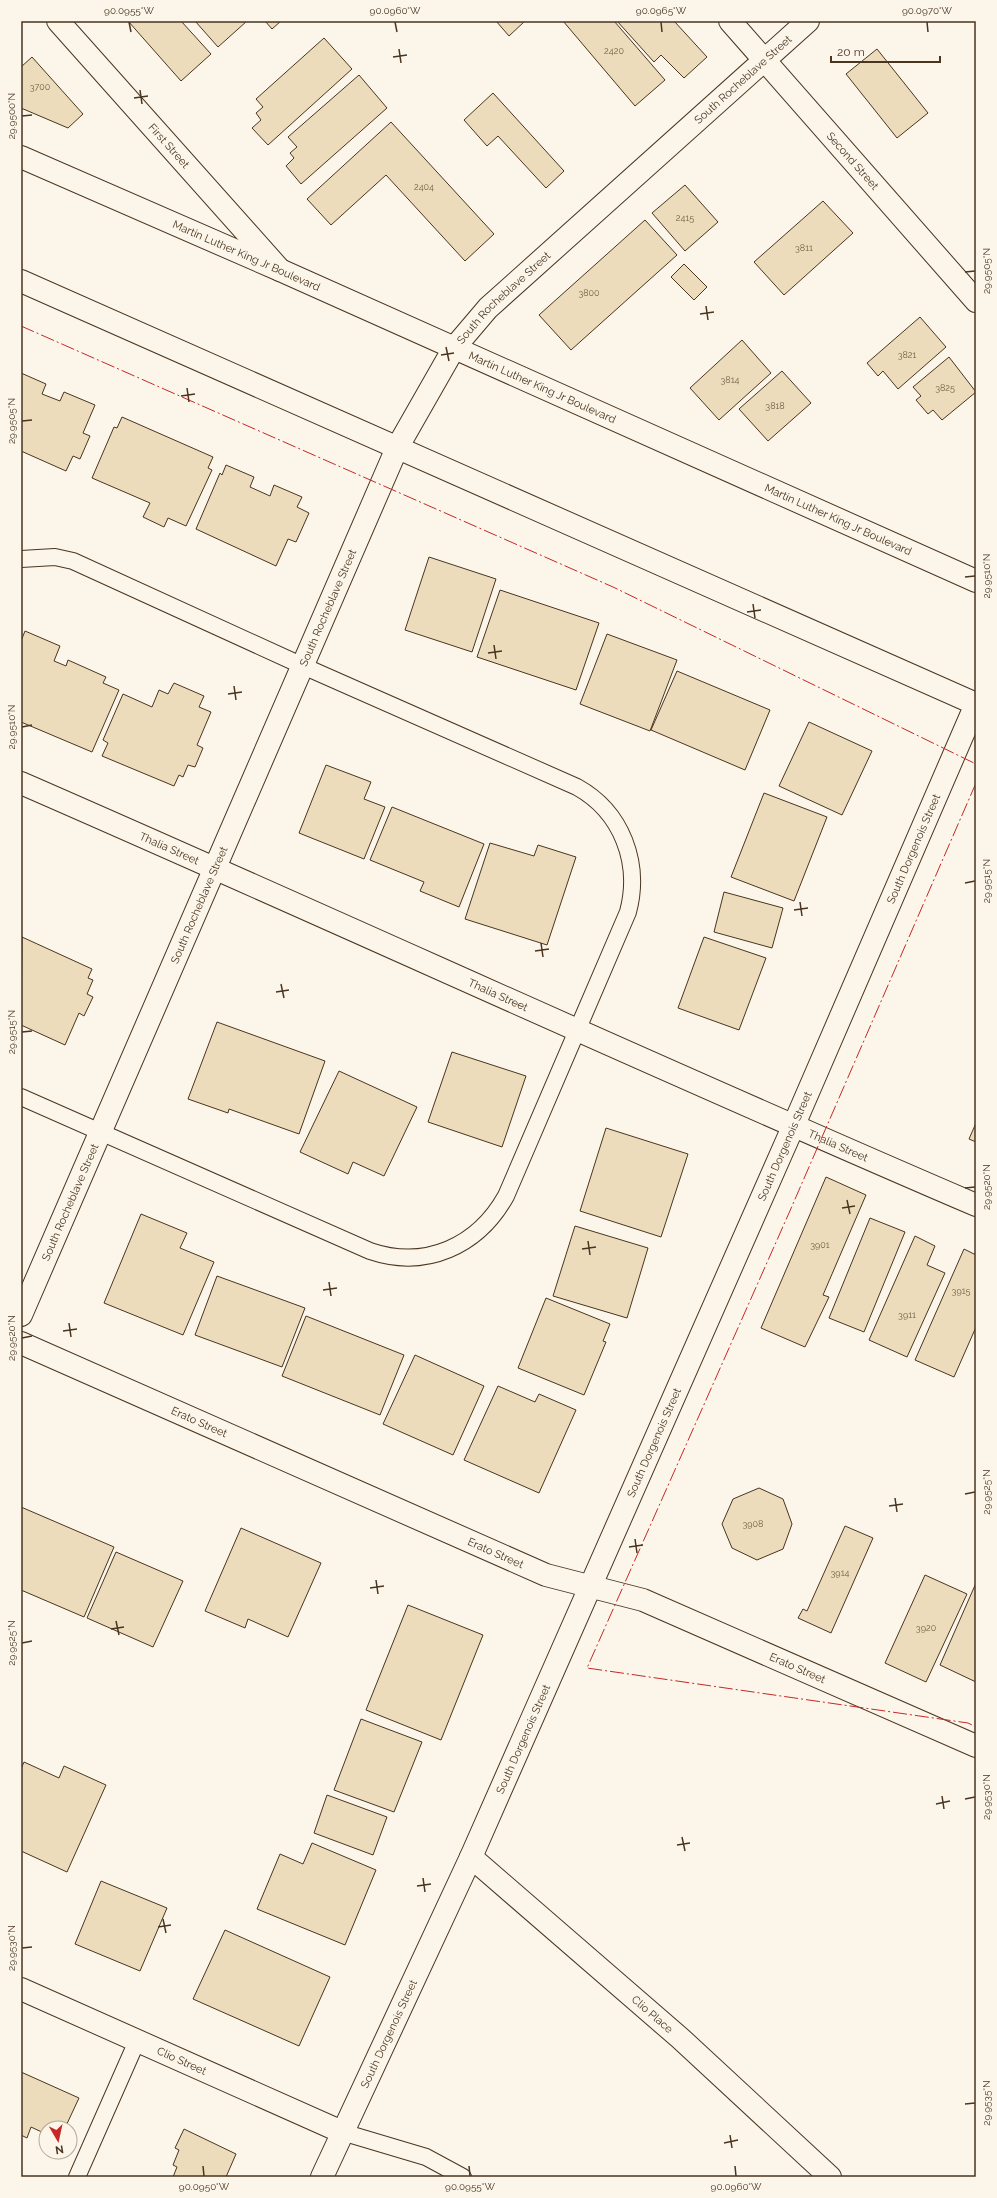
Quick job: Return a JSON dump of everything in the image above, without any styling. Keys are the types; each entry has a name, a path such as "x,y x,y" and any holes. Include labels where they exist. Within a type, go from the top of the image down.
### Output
{"street":[{"name":"First Street","path":"58,21 280,270"},
{"name":"Second Street","path":"730,21 976,301"},
{"name":"South Rocheblave Street","path":"21,1315 397,448 454,348 488,308 808,21"},
{"name":"Martin Luther King Jr Boulevard","path":"21,157 280,270 976,581"},
{"path":"21,281 976,704"},
{"name":"South Dorgenois Street","path":"322,2177 471,1857 793,1127 976,704"},
{"name":"Thalia Street","path":"21,783 216,868 793,1127 976,1205"},
{"name":"Erato Street","path":"21,1343 546,1575 643,1600 976,1746"},
{"name":"Clio Place","path":"471,1857 680,2038 830,2177"},
{"name":"Clio Street","path":"21,1989 342,2132"}],"lane":[{"path":"21,559 50,557 73,561 303,666 577,787 592,797 611,816 624,840 630,857 632,876 630,903 509,1189 497,1211 472,1236 453,1247 432,1255 396,1257 370,1251 21,1097"},
{"path":"77,2177 137,2041"},
{"path":"342,2132 426,2158 463,2177"}],"building":[{"path":"128,21 181,21 211,54 181,81"},
{"path":"195,21 247,21 218,47"},
{"path":"265,21 281,21 272,29"},
{"path":"496,21 525,21 509,36"},
{"path":"563,21 614,21 665,80 635,106"},
{"path":"617,21 674,21 707,57 684,78 661,55 654,62"},
{"path":"324,38 352,69 268,145 252,128 261,120 256,113 263,107 256,99"},
{"path":"877,49 928,113 897,138 846,74"},
{"path":"32,57 83,114 68,128 21,108 21,67"},
{"path":"359,75 387,108 301,184 286,166 294,158 290,153 297,147 288,137"},
{"path":"493,93 564,171 546,188 498,136 487,146 464,120"},
{"path":"391,122 494,234 465,261 386,175 331,225 307,199"},
{"path":"685,185 718,222 685,251 652,213"},
{"path":"823,201 853,233 784,295 754,262"},
{"path":"645,220 677,255 571,350 539,315"},
{"path":"684,264 707,287 694,300 671,277"},
{"path":"920,317 946,347 898,389 883,371 878,376 867,363"},
{"path":"742,340 771,373 719,420 690,388"},
{"path":"949,357 976,392 942,420 933,410 928,414 916,400 921,396 913,387"},
{"path":"782,371 811,403 768,441 739,409"},
{"path":"21,373 46,384 42,394 60,401 64,392 95,405 83,433 90,436 80,459 73,456 66,471 21,451"},
{"path":"122,417 213,457 208,468 212,470 186,526 168,518 164,527 143,517 150,503 92,478 114,427 117,428"},
{"path":"226,465 254,477 250,487 270,496 274,485 302,497 297,507 309,513 296,542 288,539 276,566 196,529 220,473 222,475"},
{"path":"429,557 496,579 472,652 405,630"},
{"path":"500,590 599,623 576,690 477,657"},
{"path":"25,631 60,646 54,661 66,666 68,660 106,677 103,683 119,690 92,752 21,722 21,641"},
{"path":"607,634 677,660 650,731 580,704"},
{"path":"677,671 770,710 745,770 651,730"},
{"path":"174,683 204,696 199,707 211,712 197,745 203,748 195,767 188,765 183,777 179,775 174,786 102,756 108,743 103,740 123,694 152,707 159,690 168,694"},
{"path":"809,722 872,751 842,815 779,786"},
{"path":"326,765 371,782 364,799 385,807 364,859 299,833"},
{"path":"764,793 827,817 794,901 731,877"},
{"path":"392,807 484,844 459,907 420,891 424,882 370,860"},
{"path":"490,843 534,856 538,845 576,857 547,945 465,919"},
{"path":"724,892 783,908 772,948 714,932"},
{"path":"22,937 92,969 88,978 93,980 87,994 93,997 84,1016 79,1013 65,1045 21,1025"},
{"path":"704,937 766,958 739,1030 678,1008"},
{"path":"217,1022 325,1061 299,1134 229,1109 228,1113 188,1099"},
{"path":"452,1052 526,1076 502,1147 428,1122"},
{"path":"339,1071 417,1107 384,1176 353,1162 348,1174 300,1152"},
{"path":"976,1123 976,1142 969,1139"},
{"path":"606,1128 688,1154 661,1237 580,1211"},
{"path":"826,1177 866,1195 823,1295 829,1297 805,1347 761,1328"},
{"path":"141,1214 187,1233 180,1248 214,1262 183,1335 104,1303"},
{"path":"870,1218 905,1232 864,1332 829,1318"},
{"path":"575,1226 648,1248 627,1318 553,1296"},
{"path":"915,1236 935,1246 927,1265 945,1273 907,1357 869,1340"},
{"path":"964,1249 976,1255 976,1327 954,1377 915,1360"},
{"path":"217,1276 305,1308 282,1367 195,1335"},
{"path":"546,1298 610,1324 603,1341 606,1342 584,1395 518,1368"},
{"path":"306,1316 404,1355 380,1415 282,1376"},
{"path":"415,1355 484,1386 453,1455 383,1424"},
{"path":"498,1386 535,1402 539,1394 576,1410 539,1493 464,1460"},
{"path":"759,1488 783,1499 792,1524 783,1549 757,1560 732,1548 722,1524 733,1499"},
{"path":"21,1507 114,1547 84,1617 21,1590"},
{"path":"845,1526 873,1538 831,1633 798,1618 803,1609 807,1611"},
{"path":"241,1528 321,1563 288,1637 248,1619 245,1628 205,1611"},
{"path":"116,1552 183,1581 153,1647 87,1618"},
{"path":"925,1575 967,1594 926,1682 885,1663"},
{"path":"976,1583 976,1682 940,1665"},
{"path":"408,1605 483,1635 441,1740 366,1710"},
{"path":"361,1719 422,1742 394,1812 334,1790"},
{"path":"24,1762 59,1778 64,1766 106,1785 67,1872 21,1851 21,1769"},
{"path":"327,1795 387,1817 373,1855 314,1833"},
{"path":"312,1843 376,1870 345,1945 257,1909 280,1854 303,1864"},
{"path":"101,1881 167,1908 140,1971 75,1944"},
{"path":"225,1930 330,1977 299,2046 193,1999"},
{"path":"21,2072 79,2098 69,2120 38,2120 38,2130 31,2127 27,2138 21,2135"},
{"path":"184,2129 236,2154 226,2177 173,2177 177,2167 173,2165 179,2150 175,2148"}],"power":[{"path":"21,326 613,587 976,764"},
{"path":"976,783 789,1213 587,1668 968,1723 976,1727"}]}
